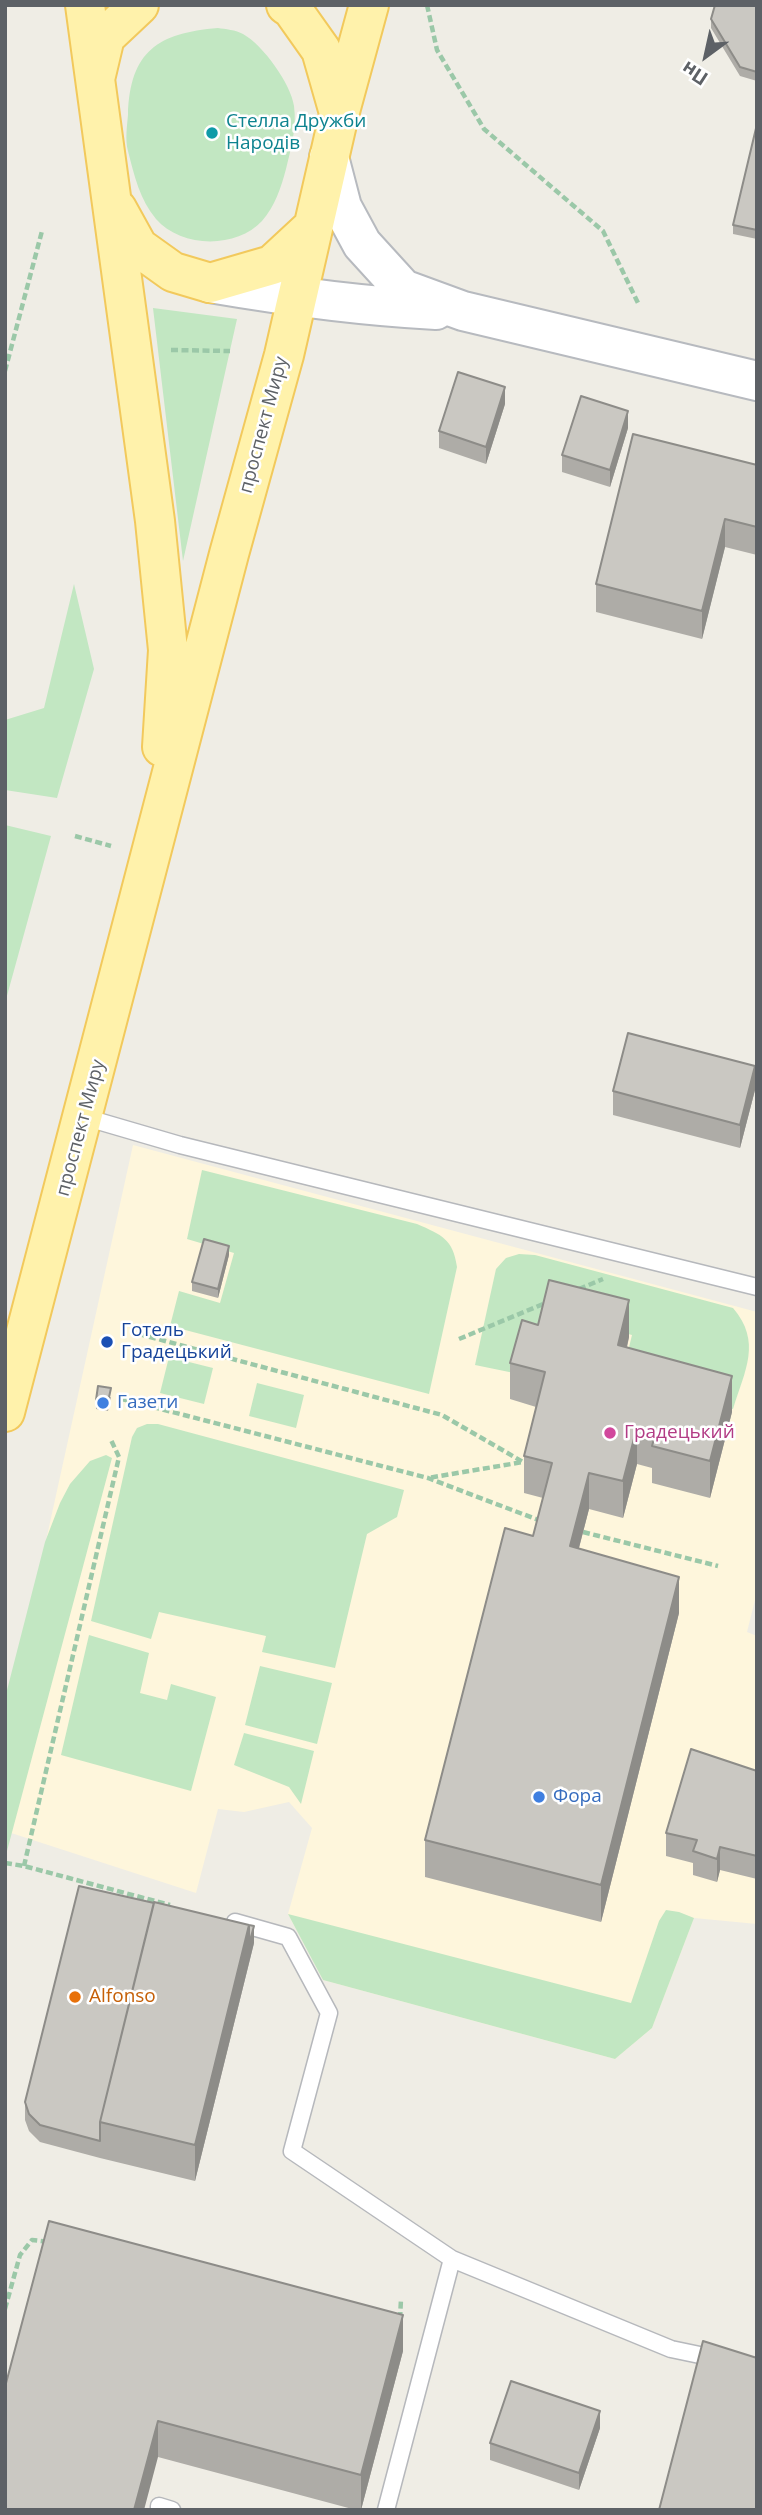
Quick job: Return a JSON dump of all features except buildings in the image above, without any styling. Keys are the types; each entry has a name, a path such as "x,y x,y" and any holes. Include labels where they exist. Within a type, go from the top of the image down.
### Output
{"main road":[{"name":"проспект Миру","path":"85,5 155,521 168,650 155,844"},
{"path":"95,79 105,37 139,5"},
{"path":"286,5 292,9 321,50 339,115"},
{"name":"проспект Миру","path":"5,1412 155,844 369,5"},
{"path":"329,157 341,207 362,244 403,289 463,311 757,381"},
{"path":"113,201 138,247 173,272 210,283 296,298 375,307 463,311"},
{"path":"210,283 272,265 313,228"}],"lane":[{"path":"84,1117 180,1145 757,1287"},
{"path":"235,1922 288,1937 329,2013 292,2151 452,2259 671,2349 757,2367"},
{"path":"386,2510 452,2259"},
{"path":"159,2510 159,2506 172,2510"}],"path":[{"path":"427,5 437,50 484,129 603,231 639,305"},
{"path":"5,372 42,231"},
{"path":"170,349 230,351"},
{"path":"574,1291 649,1259"},
{"path":"459,1339 549,1302"},
{"path":"139,1334 442,1415 523,1462 428,1478"},
{"path":"122,1399 428,1478 546,1522"},
{"path":"24,1866 119,1457 111,1440"},
{"path":"583,1532 718,1566"},
{"path":"5,1863 170,1905"},
{"path":"5,2309 20,2255 32,2240 57,2244"},
{"path":"400,2325 401,2300"}],"shaded area":[{"path":"133,1145 757,1312 757,1592 747,1632 757,1636 757,1924 694,1918 652,2028 615,2059 323,1980 288,1914 312,1828 289,1802 244,1812 218,1809 196,1893 5,1831 5,1727"}],"green space":[{"path":"218,28 243,34 267,56 288,87 294,106 295,122 282,183 274,203 262,221 238,237 194,240 167,229 156,219 138,187 127,142 130,93 134,75 151,49 179,35"},
{"path":"153,308 237,319 183,561"},
{"path":"74,584 94,669 57,798 5,790 5,720 44,708"},
{"path":"5,825 51,836 5,1003"},
{"path":"202,1170 417,1224 445,1239 453,1250 457,1267 429,1394 170,1326 179,1291 220,1303 234,1253 187,1239"},
{"path":"519,1254 535,1255 733,1308 742,1321 749,1345 746,1369 733,1409 621,1380 632,1335 548,1313 514,1373 475,1365 496,1269 506,1258"},
{"path":"169,1357 213,1368 204,1404 160,1393"},
{"path":"257,1383 304,1395 296,1428 249,1416"},
{"path":"158,1424 404,1490 397,1517 367,1534 335,1668 262,1652 266,1636 159,1612 151,1639 91,1621 132,1437 137,1428"},
{"path":"106,1455 112,1458 5,1851 5,1698 45,1542 60,1503 70,1484 90,1461"},
{"path":"89,1635 149,1653 140,1693 167,1700 171,1684 216,1697 191,1791 61,1755"},
{"path":"260,1666 332,1683 317,1744 245,1725"},
{"path":"244,1733 314,1751 301,1804 289,1787 234,1765"},
{"path":"666,1910 694,1918 652,2028 615,2059 323,1980 288,1914 631,2003 659,1921"}],"place":[{"name":"Стелла Дружби Народiв","path":"212,133"},
{"name":"Готель Градецький","path":"107,1342"},
{"name":"Газети","path":"103,1403"},
{"name":"Градецький","path":"610,1433"},
{"name":"Фора","path":"539,1797"},
{"name":"Alfonso","path":"75,1997"}]}
